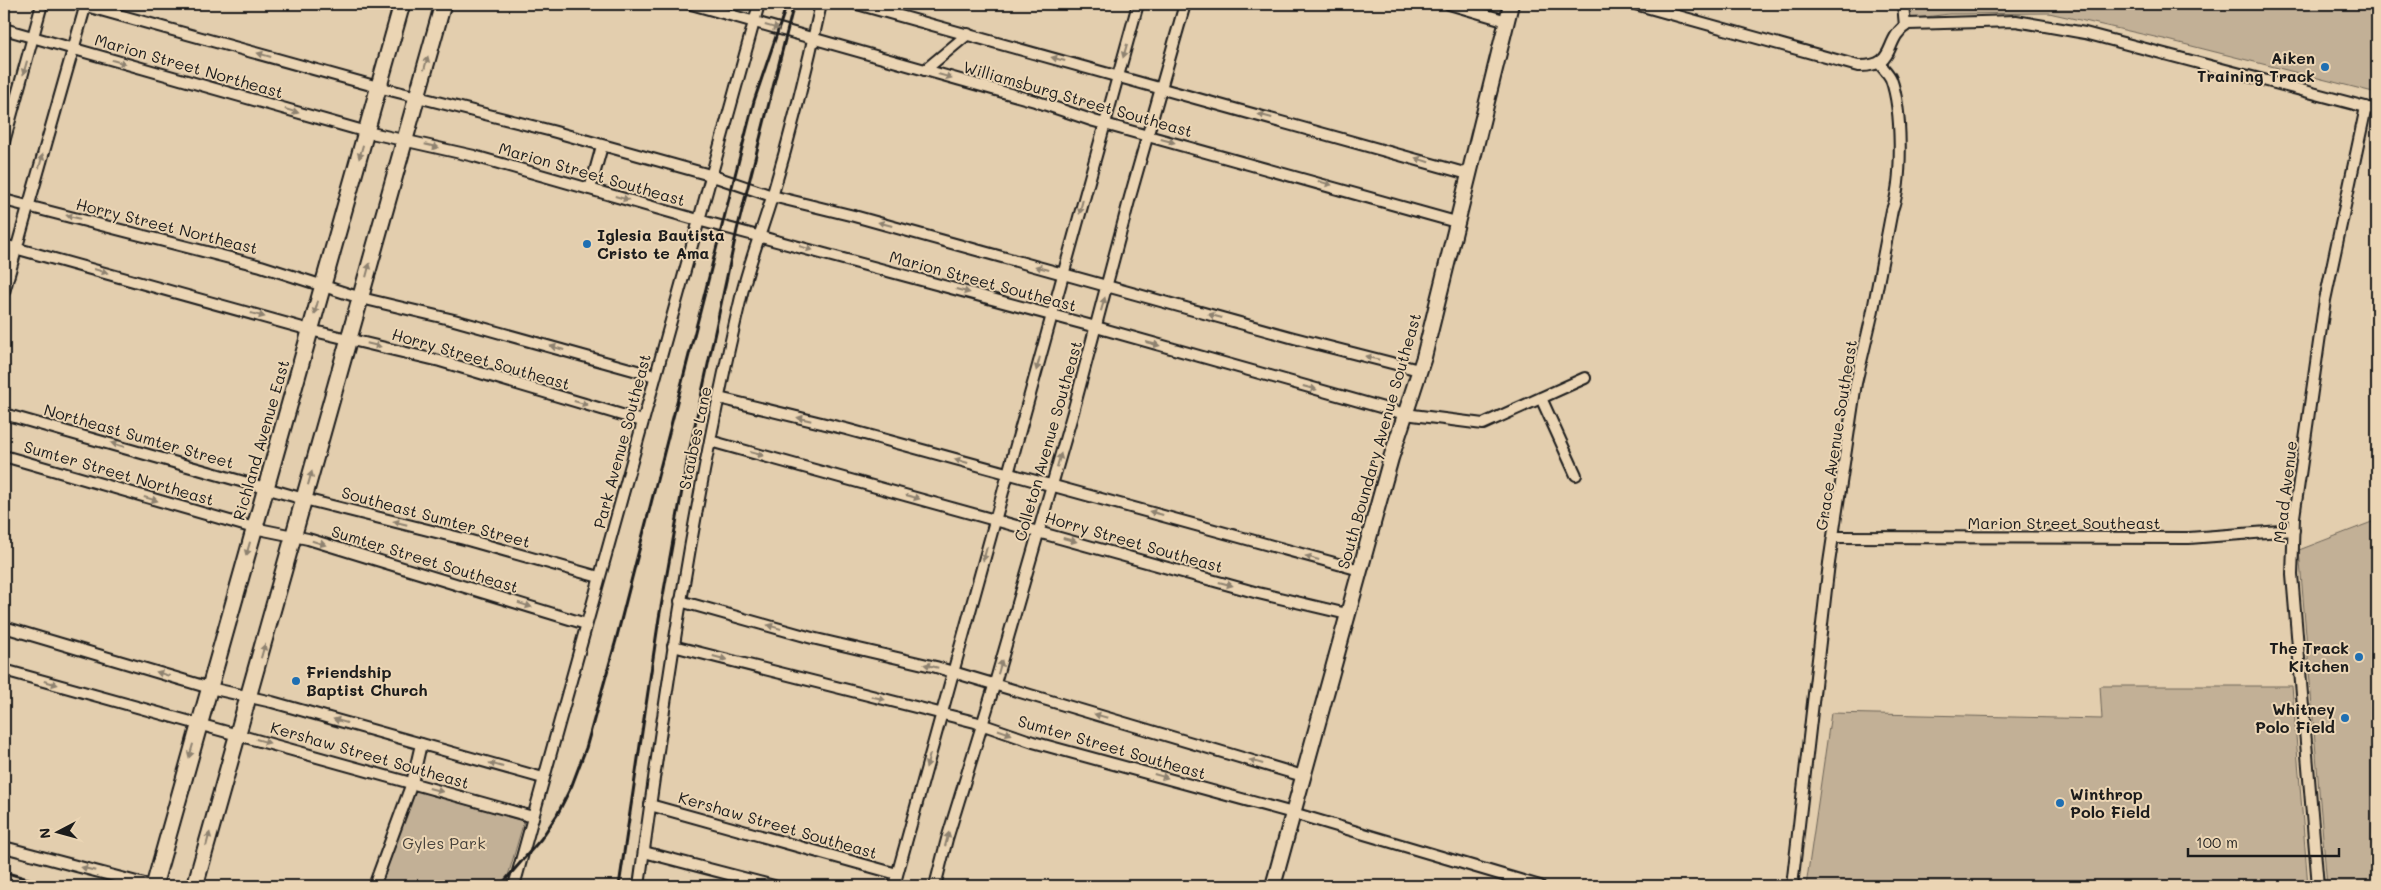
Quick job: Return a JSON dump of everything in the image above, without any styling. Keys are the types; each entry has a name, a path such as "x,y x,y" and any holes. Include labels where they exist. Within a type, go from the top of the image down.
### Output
{"main road":[{"name":"Richland Avenue East","path":"153,886 402,4"},
{"path":"195,886 442,4"}],"street":[{"path":"4,142 42,4"},
{"name":"Williamsburg Street Southeast","path":"691,4 814,37 1104,124 1456,222"},
{"name":"Park Avenue Southeast","path":"514,886 758,4"},
{"name":"Staubes Lane","path":"639,886 680,601 710,441 742,294 772,196 821,4"},
{"name":"Williamsburg Street Southeast","path":"857,4 1162,87 1468,174"},
{"name":"Colleton Avenue Southeast","path":"894,886 1138,4"},
{"name":"Colleton Avenue Southeast","path":"935,886 947,839 995,685 1052,486 1148,135 1186,4"},
{"path":"1449,4 1507,21"},
{"name":"South Boundary Avenue Southeast","path":"1273,886 1347,614 1419,370 1511,4"},
{"path":"1635,4 1858,66 1884,61 1897,33 1905,26 1927,22 2006,21 2045,24 2377,110"},
{"path":"1902,4 1905,26"},
{"path":"4,292 83,5"},
{"name":"Marion Street Northeast","path":"83,5 378,87"},
{"name":"Marion Street Northeast","path":"4,29 367,132"},
{"path":"926,70 968,34"},
{"name":"Grace Avenue Southeast","path":"1792,886 1834,537 1856,383 1872,315 1892,210 1896,199 1899,174 1900,144 1896,104 1891,78 1880,63"},
{"name":"Marion Street Southeast","path":"378,87 710,175 772,196 873,221 1419,370"},
{"name":"Mead Avenue","path":"2318,886 2292,575 2294,530 2325,300 2366,107"},
{"name":"Marion Street Southeast","path":"367,132 474,156 698,220 760,235 1096,327 1405,414 1483,424 1585,378"},
{"path":"590,189 602,146"},
{"name":"Horry Street Northeast","path":"4,200 261,266 322,286"},
{"path":"4,244 310,330"},
{"name":"Horry Street Southeast","path":"322,286 361,298 454,320 655,376"},
{"name":"Horry Street Southeast","path":"310,330 440,362 642,421"},
{"path":"719,398 846,429 1008,474"},
{"path":"1541,398 1576,475"},
{"name":"Northeast Sumter Street","path":"4,414 266,487"},
{"name":"Horry Street Southeast","path":"710,441 995,521 1038,530 1249,590 1347,614"},
{"name":"Sumter Street Northeast","path":"4,456 254,528"},
{"name":"Horry Street Southeast","path":"1008,474 1360,570"},
{"name":"Southeast Sumter Street","path":"266,487 304,499 464,539 599,577"},
{"name":"Sumter Street Southeast","path":"254,528 308,539 586,624"},
{"name":"Marion Street Southeast","path":"1834,537 2189,538 2294,530"},
{"name":"Sumter Street Southeast","path":"680,601 812,638 954,672 1303,776"},
{"name":"Kershaw Street Southeast","path":"4,626 210,688 543,778"},
{"name":"Sumter Street Southeast","path":"673,646 982,725 1033,742 1293,813 1540,886"},
{"name":"Kershaw Street Southeast","path":"4,670 533,817"},
{"path":"374,886 412,783 421,744"},
{"name":"Kershaw Street Southeast","path":"650,805 897,874"},
{"path":"4,847 153,886"},
{"path":"644,852 774,886"}],"green space":[{"name":"Aiken Training Track","path":"1908,4 2377,4 2377,93 2168,40 2049,13 1949,14 1909,19"},
{"name":"Whitney Polo Field","path":"2377,520 2377,886 2327,886 2299,550"},
{"name":"Winthrop Polo Field","path":"2100,686 2292,686 2308,886 1806,886 1831,713 2102,719"},
{"name":"Gyles Park","path":"414,790 524,821 505,886 381,886"}],"railway":[{"path":"500,886 541,839 557,815 572,785 586,748 616,640 754,101 787,4"},
{"path":"619,886 659,618 688,457 737,230 794,4"},
{"path":"4,872 52,886"}],"place":[{"name":"Aiken Training Track","path":"2325,67"},
{"name":"Iglesia Bautista Cristo te Ama","path":"587,244"},
{"name":"The Track Kitchen","path":"2359,657"},
{"name":"Friendship Baptist Church","path":"296,681"},
{"name":"Whitney Polo Field","path":"2345,718"},
{"name":"Winthrop Polo Field","path":"2060,803"}]}
